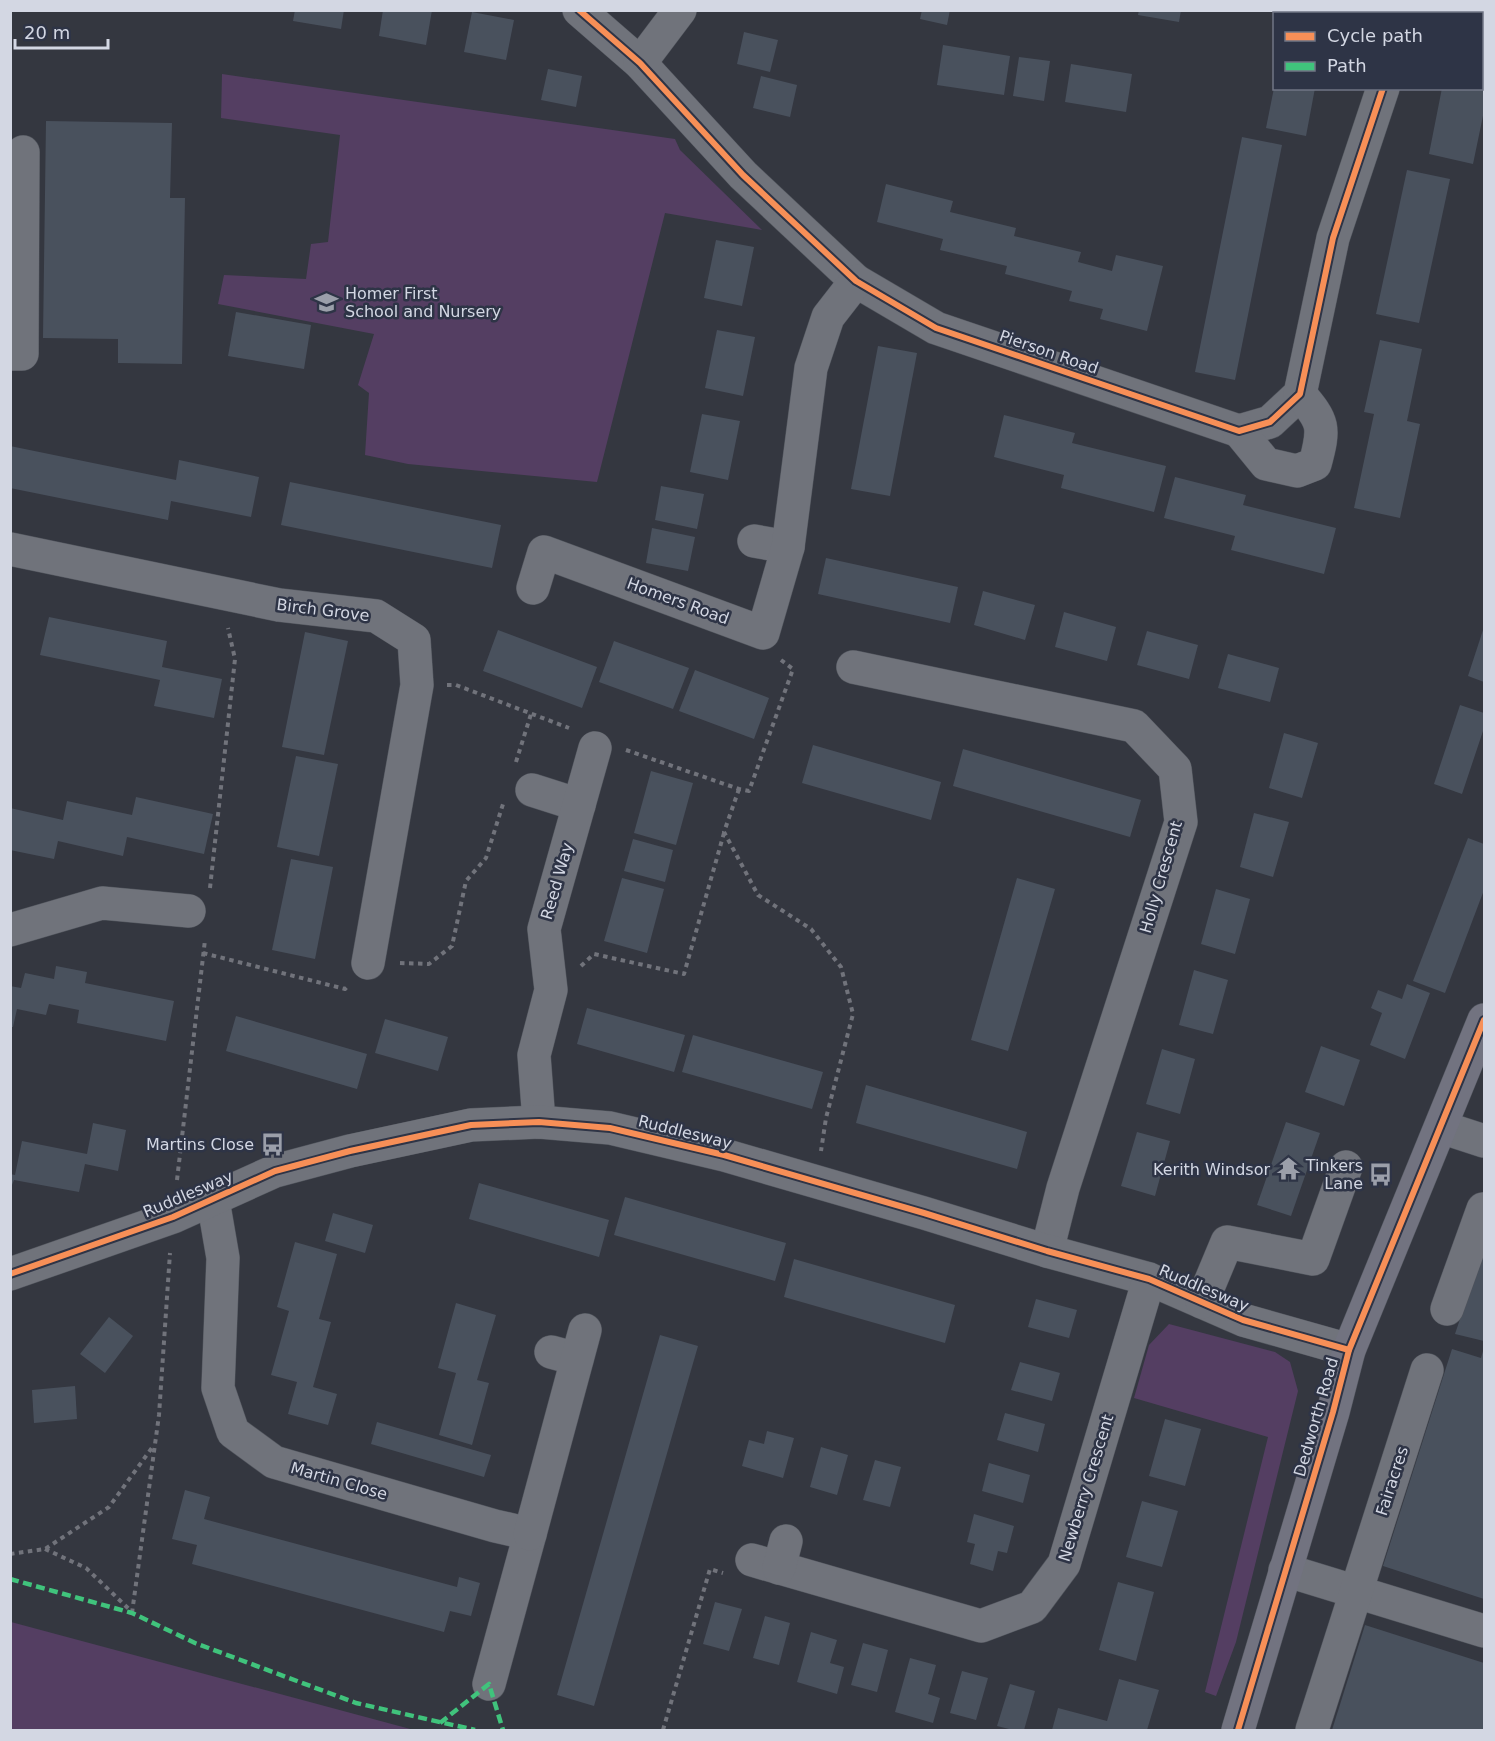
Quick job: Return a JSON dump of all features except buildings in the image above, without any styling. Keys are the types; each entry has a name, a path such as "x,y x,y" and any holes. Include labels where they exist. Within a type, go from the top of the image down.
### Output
{"main road":[{"name":"Dedworth Road","path":"1238,1731 1333,1412 1349,1350 1485,1020"}],"street":[{"name":"Pierson Road","path":"579,10 640,63 743,175 856,281 936,328 1239,431"},
{"path":"640,63 680,10"},
{"path":"1300,394 1318,416 1322,439 1315,464 1297,471 1266,464 1239,431 1270,422 1300,394 1333,238 1382,90"},
{"path":"10,354 22,354 23,152"},
{"path":"763,633 788,547 812,368 828,317 856,281"},
{"path":"754,541 788,547"},
{"name":"Birch Grove","path":"10,549 279,605 376,616 414,640 417,685 368,963"},
{"name":"Homers Road","path":"532,588 544,552 763,633"},
{"name":"Holly Crescent","path":"870,679 1134,726 1175,769 1180,822 1063,1188 1047,1251"},
{"name":"Reed Way","path":"539,1122 534,1055 551,990 544,929 598,744"},
{"path":"518,784 579,805"},
{"path":"10,930 102,903 174,917"},
{"name":"Ruddlesway","path":"10,1274 173,1217 275,1171 350,1150 471,1125 539,1122 610,1128 724,1155 1149,1279 1243,1320 1349,1350"},
{"path":"1441,1127 1485,1141"},
{"path":"1202,1302 1227,1242 1312,1259 1346,1167"},
{"name":"Martin Close","path":"213,1200 223,1258 218,1388 233,1431 274,1462 530,1534"},
{"path":"1447,1309 1483,1209 1485,1210"},
{"name":"Newberry Crescent","path":"772,1556 981,1626 1032,1607 1064,1564 1149,1279"},
{"path":"489,1684 530,1534 571,1347"},
{"name":"Fairacres","path":"1312,1731 1427,1370"},
{"path":"1285,1570 1485,1631"}],"path":[{"path":"417,685 456,685 531,714 598,744 749,791 793,669 769,650 763,633"},
{"path":"203,953 345,989 368,963 429,964 452,946 466,881 486,858 518,784 531,714"},
{"path":"580,967 594,954 684,974 738,789"},
{"path":"724,832 758,895 811,928 841,967 853,1014 826,1118 817,1182"},
{"path":"45,1549 86,1568 132,1613 159,1415 173,1217"},
{"path":"10,1554 45,1549 109,1507 155,1443"},
{"path":"663,1731 710,1569 729,1575 772,1556"}],"shaded area":[{"path":"222,74 675,139 680,150 762,230 665,213 597,482 408,464 365,455 369,393 358,385 374,334 218,304 224,275 306,279 311,244 328,242 340,135 221,118"},
{"path":"1169,1324 1275,1352 1290,1362 1298,1391 1236,1642 1216,1696 1205,1692 1268,1437 1134,1398 1149,1345"},
{"path":"11,1622 414,1730 11,1730"}],"marked path":[{"path":"10,1579 132,1613 195,1643 356,1703 475,1730"},
{"path":"440,1723 489,1684 503,1730"}],"cycle path":[{"path":"579,10 640,63 743,175 856,281 936,328 1239,431 1270,422 1300,394 1333,238 1382,90"},
{"path":"1238,1730 1333,1412 1349,1350 1484,1020"},
{"path":"10,1274 173,1217 275,1171 350,1151 471,1125 539,1122 610,1128 724,1155 1149,1279 1243,1320 1349,1350"}],"place":[{"name":"Homer First School and Nursery","path":"327,302"},
{"name":"Martins Close","path":"272,1144"},
{"name":"Kerith Windsor","path":"1288,1169"},
{"name":"Tinkers Lane","path":"1381,1174"}]}
